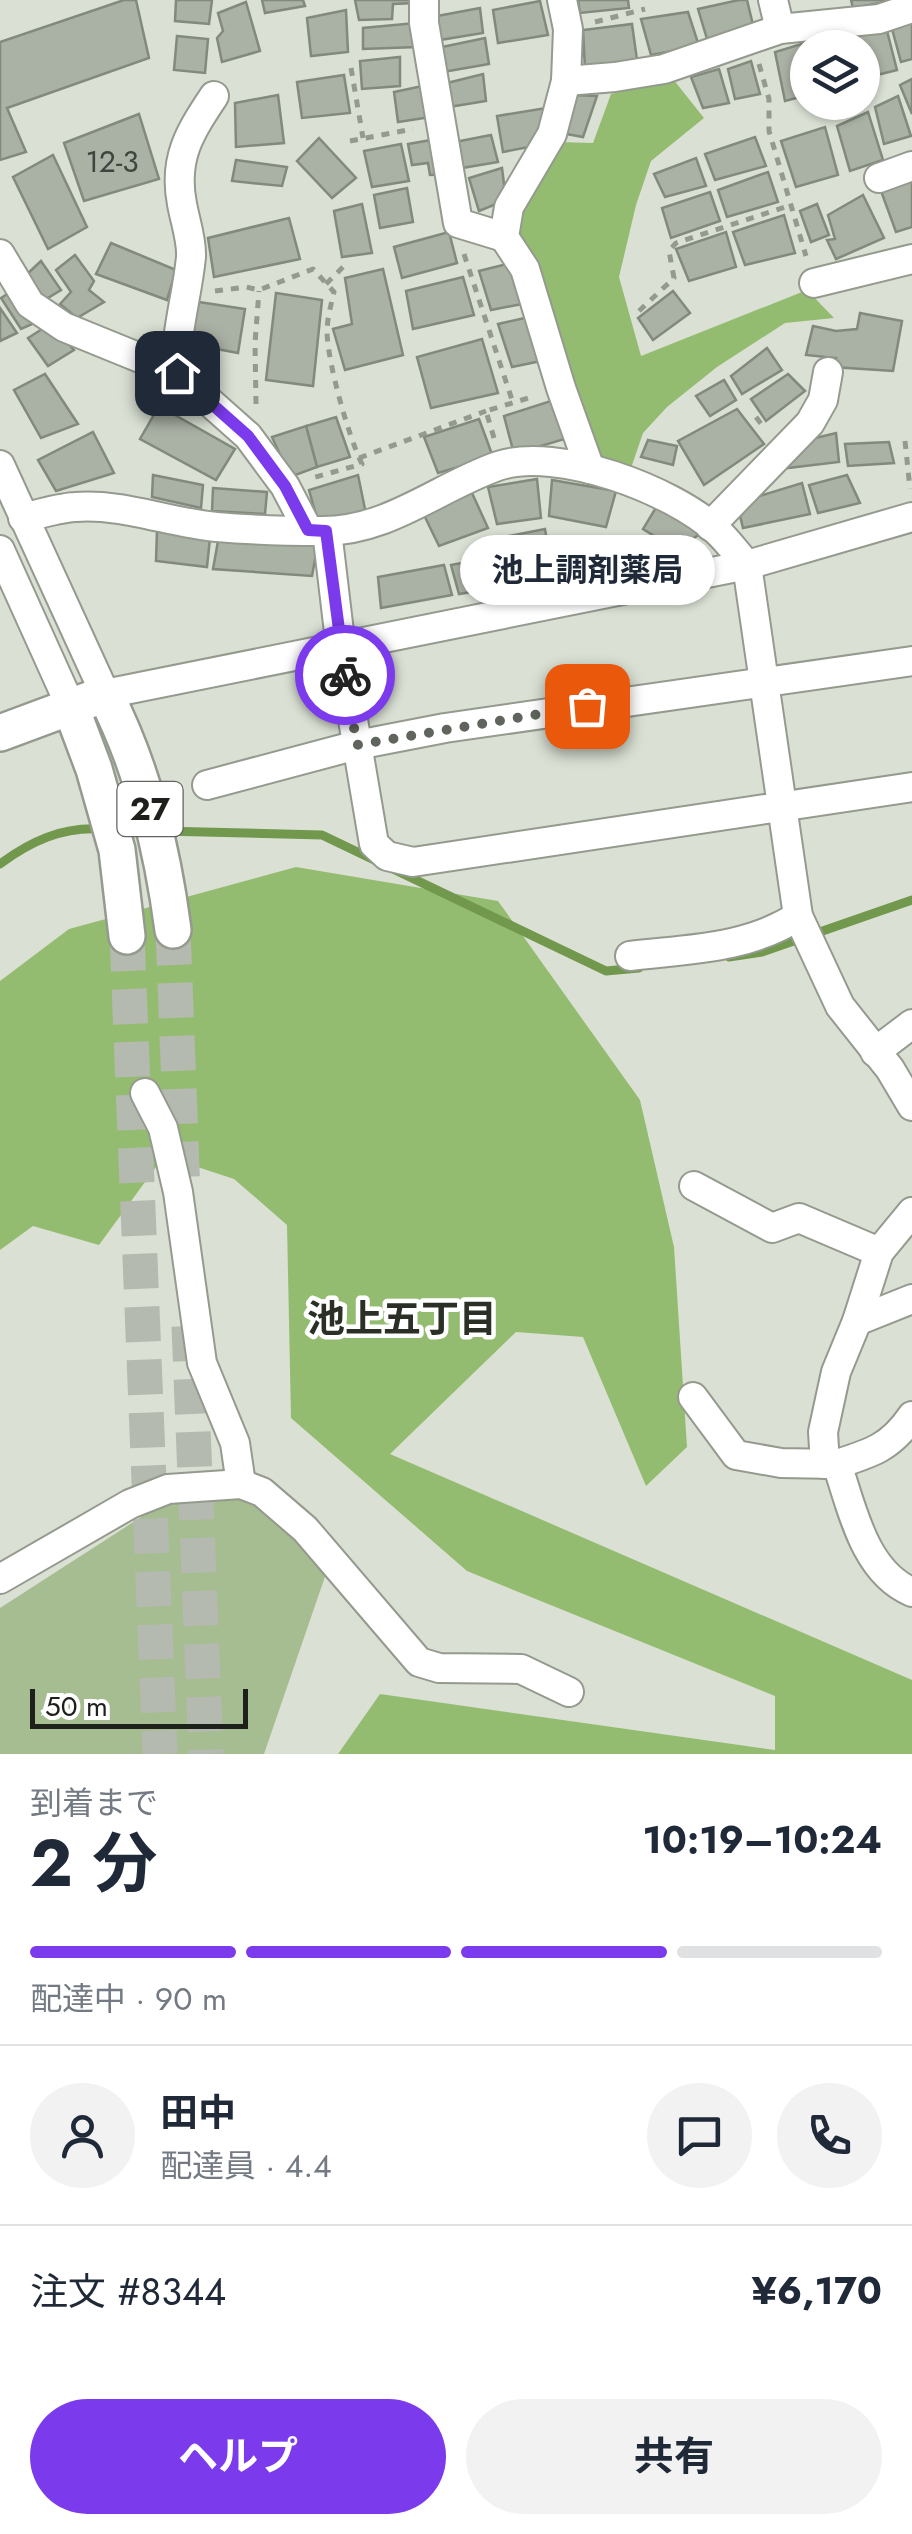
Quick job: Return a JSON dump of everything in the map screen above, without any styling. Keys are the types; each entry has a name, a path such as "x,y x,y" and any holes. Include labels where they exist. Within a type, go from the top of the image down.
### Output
{"main road":[{"path":"0,733 106,694"},
{"name":"27","path":"106,694 127,736 148,803 165,869 173,930"},
{"name":"27","path":"70,705 94,769 117,850 127,936"}],"street":[{"path":"424,0 458,223 504,238 525,269 590,469"},
{"path":"504,238 508,207 552,134 566,80 568,29 562,0"},
{"path":"773,0 780,29"},
{"path":"566,80 615,78 664,68 780,29 879,19 912,8"},
{"path":"177,373 175,342 192,251 180,197 181,153 186,138 214,96"},
{"path":"879,178 912,166"},
{"path":"0,254 30,304 64,327 177,373 248,436 317,531 374,844 398,861 413,862 912,787"},
{"path":"814,283 912,259"},
{"path":"710,526 810,423 823,400 828,372"},
{"path":"23,518 74,507 119,510 215,527 317,531 392,519 433,494 501,465 529,460 590,469 638,486 710,526 747,565 798,916 840,1006 890,1069 912,1106"},
{"path":"0,464 106,694 747,565 912,517"},
{"path":"0,550 70,705"},
{"path":"208,785 357,745 445,728 912,660"},
{"path":"630,956 732,944 774,932 798,916"},
{"path":"875,1052 912,1024"},
{"path":"145,1094 163,1128 178,1192 202,1364 235,1443 241,1484"},
{"path":"694,1186 772,1228 799,1218 879,1252"},
{"path":"912,1212 879,1252 836,1372 823,1432 831,1464 864,1541 885,1574 912,1592"},
{"path":"857,1322 912,1299"},
{"path":"693,1397 736,1455 831,1464 859,1458 907,1435"},
{"path":"0,1579 130,1504 168,1489 241,1484 262,1492 305,1529 419,1662 439,1668 521,1669 568,1692"}],"path":[{"path":"568,29 645,9"},
{"path":"752,40 769,99 770,131 814,283"},
{"path":"351,68 364,138"},
{"path":"350,141 441,124"},
{"path":"639,311 674,278 669,251 676,243 791,205"},
{"path":"458,223 462,248 513,402"},
{"path":"326,284 344,266"},
{"path":"188,286 224,292 259,290 313,269 334,292 327,330 330,360 352,442 362,464 285,486"},
{"path":"248,436 257,397 254,343 259,290"},
{"path":"359,458 561,388"},
{"path":"486,411 501,465"},
{"path":"905,441 912,517"}],"green space":[{"path":"673,79 704,118 651,161 636,205 619,277 641,356 807,290 834,318 785,323 717,367 667,407 643,433 629,474 599,459 514,234 520,211 559,142 593,143 611,94"},
{"path":"296,867 498,901 640,1100 674,1247 687,1447 646,1486 583,1337 516,1332 390,1454 912,1680 912,1754 338,1754 380,1694 775,1750 775,1696 467,1571 291,1418 287,1225 234,1179 164,1156 99,1245 33,1226 0,1250 0,981 69,929"},
{"path":"228,1495 262,1503 329,1565 264,1754 0,1754 0,1608 166,1501"}],"building":[{"path":"124,0 136,0 149,58 7,108 26,152 0,160 0,42"},
{"path":"176,0 212,0 209,24 175,21"},
{"path":"262,0 303,0 305,6 265,13"},
{"path":"355,0 415,3 393,4 392,19 359,20"},
{"path":"578,0 628,0 629,8 580,13"},
{"path":"747,0 754,29 707,39 698,9"},
{"path":"851,0 884,0 885,2 853,8"},
{"path":"540,1 548,35 498,43 493,10"},
{"path":"246,2 260,51 222,62 217,38 223,31 218,13"},
{"path":"480,8 483,33 440,40 437,16"},
{"path":"346,10 348,52 311,56 307,18"},
{"path":"688,12 699,46 651,55 641,19"},
{"path":"912,19 912,59 901,62 891,25"},
{"path":"415,23 417,47 363,49 363,28"},
{"path":"632,24 637,60 585,69 583,30"},
{"path":"886,27 897,70 880,74 880,30 874,30"},
{"path":"177,36 208,39 205,73 174,70"},
{"path":"485,38 489,64 443,72 442,47"},
{"path":"790,48 790,100 785,101 775,52"},
{"path":"400,57 400,86 362,89 360,61"},
{"path":"751,61 760,94 735,99 728,69"},
{"path":"719,69 729,103 703,108 691,77"},
{"path":"483,74 486,101 449,107 447,83"},
{"path":"344,75 350,113 302,118 297,82"},
{"path":"912,79 912,114 900,85"},
{"path":"427,85 431,117 398,122 394,92"},
{"path":"278,95 284,143 236,147 235,103"},
{"path":"572,95 597,96 583,137 561,133"},
{"path":"898,96 911,136 884,144 878,120 880,105"},
{"path":"552,107 534,146 503,152 497,116"},
{"path":"139,114 159,179 84,201 64,143"},
{"path":"850,120 870,120 883,160 850,171 837,126"},
{"path":"825,127 838,175 796,187 781,141"},
{"path":"491,135 498,162 462,168 455,142"},
{"path":"755,137 766,166 715,180 705,154"},
{"path":"319,138 356,178 332,198 297,161"},
{"path":"437,139 446,174 430,175 428,163 412,165 408,144"},
{"path":"401,144 409,181 372,187 364,151"},
{"path":"53,155 87,227 48,249 13,177"},
{"path":"696,158 706,186 665,197 654,174"},
{"path":"236,160 287,167 282,186 232,181"},
{"path":"502,168 506,200 479,211 469,178"},
{"path":"768,172 778,202 727,217 718,190"},
{"path":"912,178 912,227 896,232 881,191"},
{"path":"407,188 413,222 380,228 374,195"},
{"path":"710,192 720,221 671,238 662,208"},
{"path":"863,195 884,238 836,259 827,240 835,239 828,215"},
{"path":"362,204 372,253 342,257 334,211"},
{"path":"817,204 829,235 811,242 800,211"},
{"path":"784,215 795,253 745,265 733,232"},
{"path":"289,218 300,259 214,277 208,238"},
{"path":"449,232 457,263 402,278 394,247"},
{"path":"726,232 736,267 689,281 676,249"},
{"path":"111,243 176,270 167,300 96,274"},
{"path":"75,255 94,281 89,290 104,302 77,318 60,304 71,292 56,270"},
{"path":"41,261 61,290 41,302 24,277"},
{"path":"511,263 527,303 491,310 479,271"},
{"path":"383,269 403,355 345,370 333,329 352,324 345,278"},
{"path":"463,277 474,315 413,329 406,291"},
{"path":"15,289 39,321 21,329 1,298"},
{"path":"673,291 690,313 653,340 638,318"},
{"path":"276,293 322,300 313,386 266,380"},
{"path":"199,302 245,309 238,353 190,344"},
{"path":"0,308 17,333 0,341"},
{"path":"860,313 902,321 893,371 833,367 836,358 806,355 813,326 836,331 857,329"},
{"path":"529,317 541,361 512,367 498,324"},
{"path":"50,324 74,350 48,366 28,338"},
{"path":"482,339 498,393 431,408 417,357"},
{"path":"767,348 782,370 742,394 731,376"},
{"path":"45,374 78,424 41,438 14,390"},
{"path":"788,374 805,391 766,421 751,399"},
{"path":"724,380 736,400 710,416 696,396"},
{"path":"557,399 568,438 514,454 504,416"},
{"path":"159,406 235,449 216,480 140,439"},
{"path":"737,409 764,444 704,485 678,441"},
{"path":"336,417 350,457 317,467 306,426"},
{"path":"479,419 493,457 438,473 424,437"},
{"path":"306,426 317,467 290,477 272,437"},
{"path":"93,432 114,473 56,491 38,460"},
{"path":"836,433 839,462 788,468 795,443"},
{"path":"648,440 677,446 673,465 641,457"},
{"path":"889,442 894,463 848,466 845,444"},
{"path":"153,475 203,485 201,508 152,497"},
{"path":"358,475 366,514 318,522 309,490"},
{"path":"847,475 860,503 818,513 809,485"},
{"path":"537,479 541,518 497,524 488,487"},
{"path":"552,480 616,491 606,527 549,516"},
{"path":"802,483 810,514 743,528 737,503"},
{"path":"213,488 267,492 265,514 212,511"},
{"path":"472,493 488,528 439,546 423,513"},
{"path":"657,506 704,531 677,550 643,529"},
{"path":"545,529 550,559 504,568 499,538"},
{"path":"157,531 210,538 207,567 156,561"},
{"path":"218,541 318,543 312,576 213,569"},
{"path":"484,559 490,589 459,594 451,565"},
{"path":"444,565 452,595 381,608 378,577"}],"waterway":[{"path":"0,864 47,837 73,830 100,829"},
{"path":"161,831 322,835 606,971 639,968"},
{"path":"729,957 762,952 912,900"}],"tunnel":[{"path":"173,930 183,1194"},
{"path":"127,936 160,1754"},
{"path":"189,1326 206,1754"}],"way so far":[{"path":"345,675 357,745 587,706"}],"place":[{"name":"池上調剤薬局","path":"587,706"}],"district":[{"name":"池上五丁目","path":"402,1318"}],"route":[{"path":"177,373 248,436 285,486 308,530 326,531 345,675"}]}
